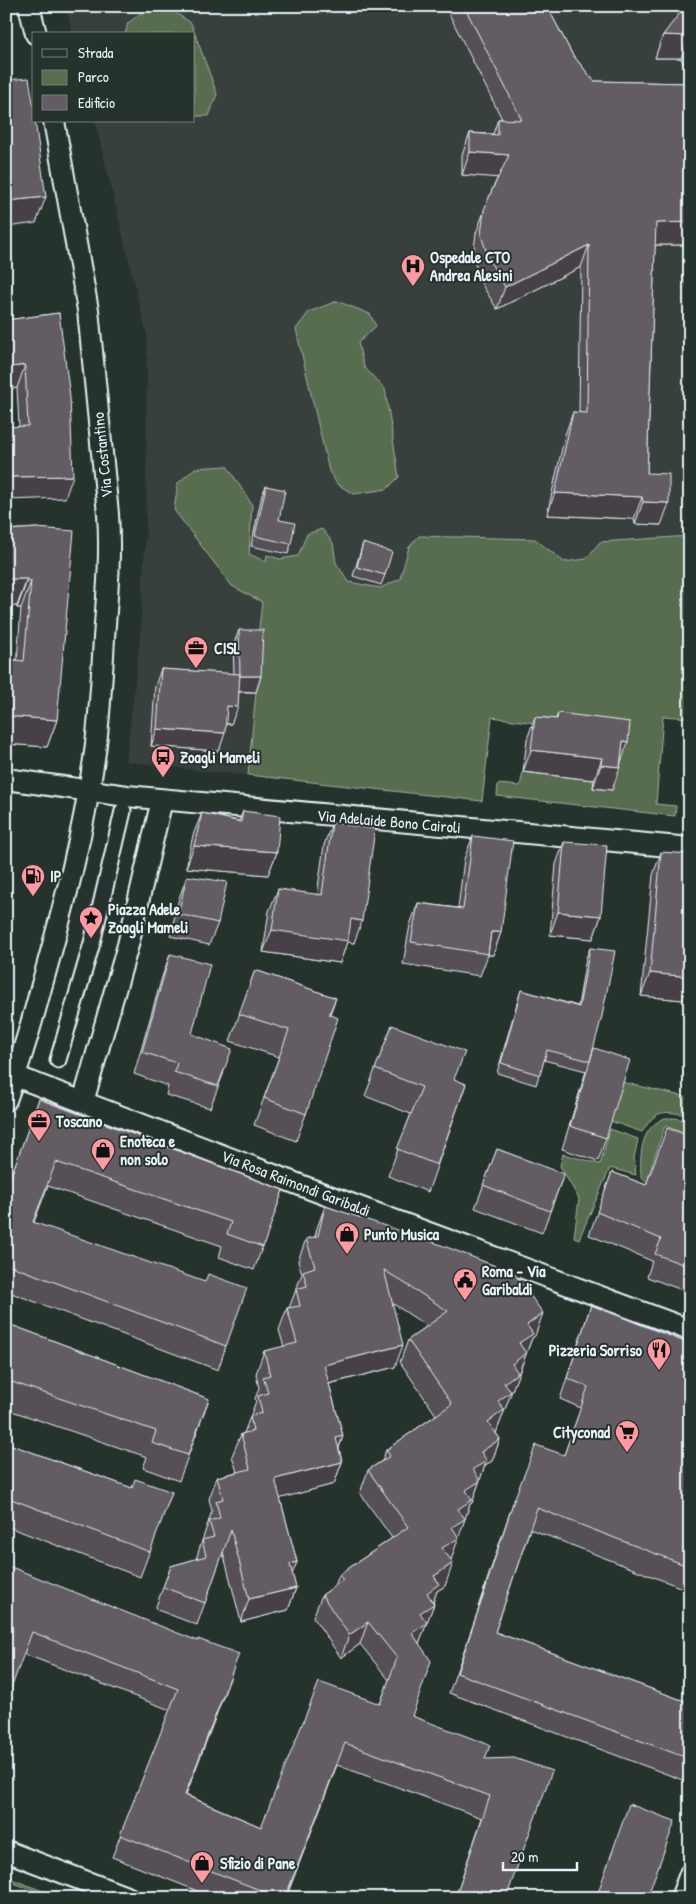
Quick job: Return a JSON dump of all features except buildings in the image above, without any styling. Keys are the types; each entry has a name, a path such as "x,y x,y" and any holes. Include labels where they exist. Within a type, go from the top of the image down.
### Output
{"street":[{"path":"29,6 36,32"},
{"name":"Via Costantino","path":"54,122 88,310 110,538 101,687 95,750 88,792"},
{"name":"Via Adelaide Bono Cairoli","path":"6,779 88,792 162,800 690,848"},
{"path":"6,1100 15,1076 68,891 88,792"},
{"path":"83,1102 128,945 162,800"},
{"path":"58,1060 92,943 123,811"},
{"name":"Via Rosa Raimondi Garibaldi","path":"15,1076 690,1330"},
{"path":"6,1851 129,1898"},
{"path":"682,1898 690,1874"}],"shaded area":[{"name":"Ospedale CTO Andrea Alesini","path":"65,6 690,6 690,576 257,646 256,692 248,775 126,761 140,639 146,526 147,335 95,122 195,122 195,32 72,32"}],"green space":[{"path":"149,7 170,9 191,23 194,32 126,32 128,23"},
{"path":"195,34 217,94 209,116 195,116"},
{"path":"337,301 370,314 376,326 358,343 364,367 385,389 399,477 387,489 354,494 337,484 329,471 296,329 309,312"},
{"path":"227,466 252,505 249,554 266,562 267,555 280,559 298,556 307,534 322,529 333,543 336,563 349,582 380,588 400,579 409,547 419,536 535,539 564,562 586,559 600,542 690,536 690,718 663,716 656,804 676,806 675,816 497,796 498,784 520,786 523,772 594,780 612,790 549,725 492,717 482,801 248,775 262,602 232,586 174,510 178,483 195,468"},
{"path":"622,1082 690,1098 690,1115 662,1113 652,1118 642,1132 610,1121"},
{"path":"665,1118 690,1121 690,1135 665,1126 648,1177 673,1188 651,1186 641,1177 641,1159 646,1135 657,1122"},
{"path":"610,1129 638,1139 634,1158 636,1175 610,1168 579,1239 574,1237 579,1199 560,1166 563,1154 600,1164"},
{"path":"6,1877 61,1898 53,1898 6,1880"}],"place":[{"name":"Ospedale CTO Andrea Alesini","path":"413,287"},
{"name":"CISL","path":"196,669"},
{"name":"Zoagli Mameli","path":"163,778"},
{"name":"IP","path":"33,897"},
{"name":"Piazza Adele Zoagli Mameli","path":"91,939"},
{"name":"Toscano","path":"39,1142"},
{"name":"Enoteca e non solo","path":"103,1171"},
{"name":"Punto Musica","path":"347,1255"},
{"name":"Roma - Via Garibaldi","path":"465,1301"},
{"name":"Pizzeria Sorriso","path":"659,1371"},
{"name":"Cityconad","path":"627,1453"},
{"name":"Sfizio di Pane","path":"202,1884"}]}
